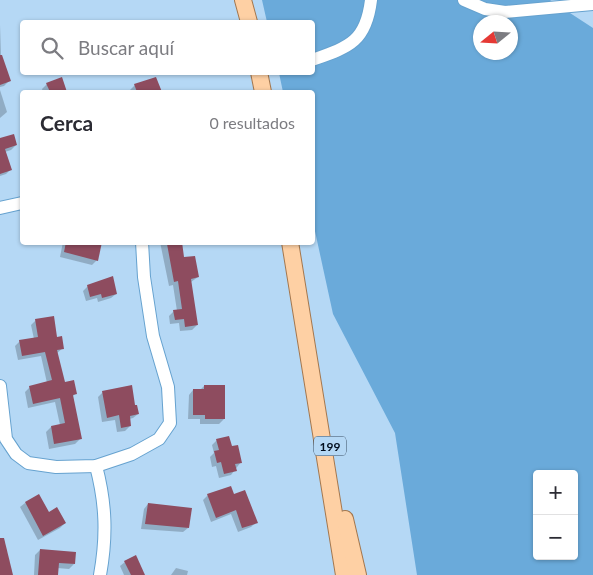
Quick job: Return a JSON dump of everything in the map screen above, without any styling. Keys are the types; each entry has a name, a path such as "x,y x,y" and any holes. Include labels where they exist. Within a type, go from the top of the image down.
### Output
{"main road":[{"path":"243,0 248,20"},
{"path":"260,75 263,90"},
{"name":"199","path":"290,245 344,575"},
{"name":"199","path":"302,316 358,575"}],"street":[{"path":"315,59 345,47 357,37 366,23 372,0"},
{"path":"464,0 485,9 505,12 593,4"},
{"path":"0,208 20,203"},
{"path":"0,386 3,440 16,454 28,463 56,467 96,466 132,454 159,439 170,422 168,386 152,326 144,277 142,245"},
{"path":"96,466 102,491 105,522 100,575"}],"shaded area":[{"path":"262,0 550,0 593,28 593,575 417,575 395,433 333,314 315,231 315,90 283,90 279,75 315,75 315,20 267,20"}],"building":[{"path":"0,55 2,55 11,81 0,85"},
{"path":"62,77 66,90 49,90 46,83"},
{"path":"156,77 161,90 136,90 134,84"},
{"path":"14,134 17,145 5,149 12,170 0,174 0,138"},
{"path":"65,245 101,245 98,261 64,252"},
{"path":"167,245 182,245 184,257 195,256 199,277 191,279 198,325 185,327 184,319 175,320 173,310 182,309 178,281 174,282"},
{"path":"113,276 117,294 102,298 101,294 90,297 87,285"},
{"path":"54,316 57,337 62,336 64,349 57,350 65,382 74,380 77,394 73,395 82,439 54,444 51,426 65,423 60,398 33,404 29,386 52,380 45,352 22,356 19,340 38,337 35,319"},
{"path":"132,385 135,405 137,405 139,414 130,416 131,426 121,428 119,415 107,418 102,391"},
{"path":"204,385 225,385 225,419 205,419 205,415 193,415 193,389 204,389"},
{"path":"229,436 232,446 238,445 242,463 235,464 237,471 224,474 221,462 217,463 214,451 219,450 216,439"},
{"path":"231,486 234,494 245,490 258,523 242,528 236,510 216,518 207,494"},
{"path":"39,494 49,512 57,507 66,523 43,536 25,502"},
{"path":"148,503 192,508 189,528 145,524"},
{"path":"0,538 4,538 13,575 0,575"},
{"path":"40,549 76,552 75,564 59,563 58,575 38,575"},
{"path":"136,555 145,575 131,575 124,561"}]}
